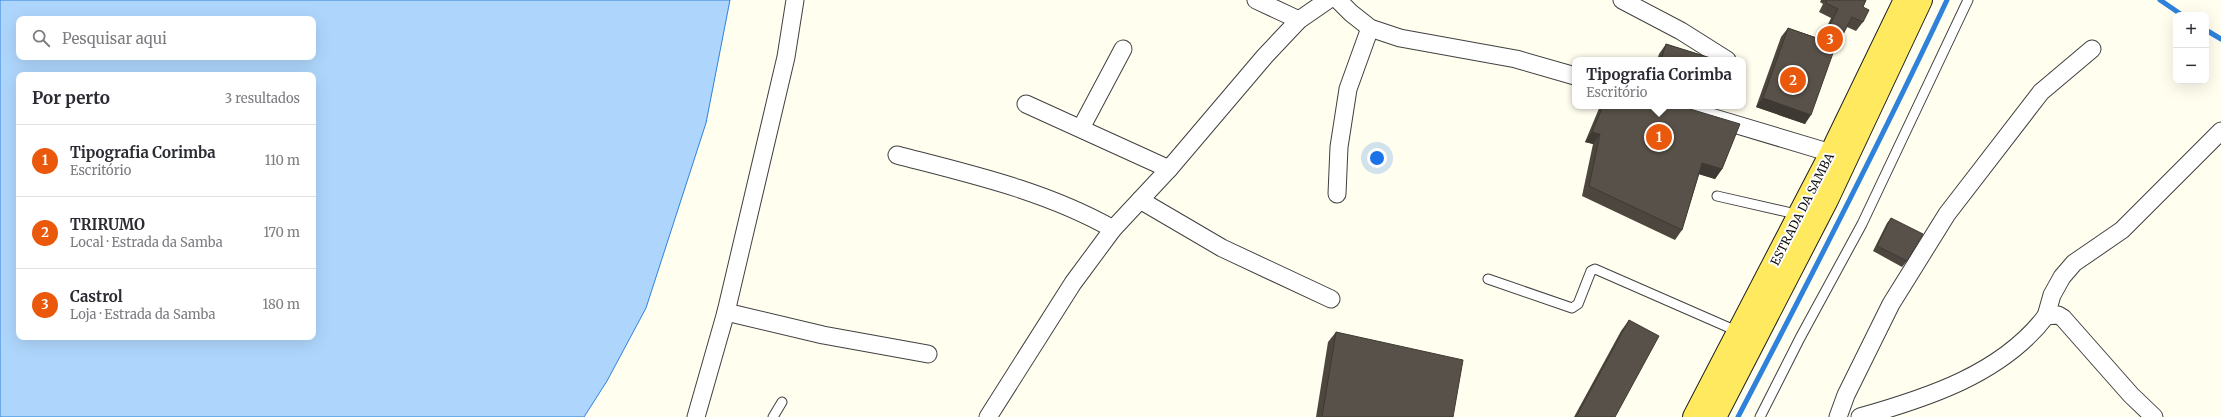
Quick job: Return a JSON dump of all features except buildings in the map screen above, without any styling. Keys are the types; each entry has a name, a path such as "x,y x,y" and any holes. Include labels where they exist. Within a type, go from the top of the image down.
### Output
{"main road":[{"name":"ESTRADA DA SAMBA","path":"1694,417 1800,215 1905,0"},
{"name":"ESTRADA DA SAMBA","path":"1715,417 1827,200 1922,0"}],"street":[{"path":"696,417 726,312 786,57 795,0"},
{"path":"1256,0 1299,20"},
{"path":"988,417 1074,283 1113,229 1169,169 1265,56 1299,20 1328,0"},
{"path":"1338,0 1351,13 1370,28 1400,38 1516,59 1572,75"},
{"path":"1629,2 1722,57"},
{"path":"1337,194 1339,147 1348,89 1370,28"},
{"path":"1081,128 1123,49"},
{"path":"1838,417 1846,395 1891,304 1947,214 1979,175 2024,112 2041,92 2092,49"},
{"path":"1026,104 1169,169"},
{"path":"1696,109 1726,113 1831,153"},
{"path":"1860,417 1932,395 1976,374 2018,346 2046,316 2052,295 2062,277 2074,263 2122,230 2221,130"},
{"path":"897,154 1009,185 1089,216 1113,229"},
{"path":"1140,200 1222,248 1331,299"},
{"path":"726,312 822,334 928,354"},
{"path":"2046,316 2058,315 2063,318 2131,395 2154,417"}],"lane":[{"path":"1760,417 1862,224 1968,0"},
{"path":"1717,196 1800,215"},
{"path":"1488,279 1572,308 1578,304 1591,271 1595,269 1739,332"},
{"path":"773,417 782,402"}],"water":[{"path":"0,0 730,0 706,123 646,308 607,381 584,417 0,417"}],"waterway":[{"path":"1738,417 1845,210 1947,0"},
{"path":"2160,0 2178,12"},
{"path":"2209,32 2221,39"}],"place":[{"name":"Castrol","path":"1830,39"},
{"name":"TRIRUMO","path":"1793,80"},
{"name":"Tipografia Corimba","path":"1659,137"}]}
